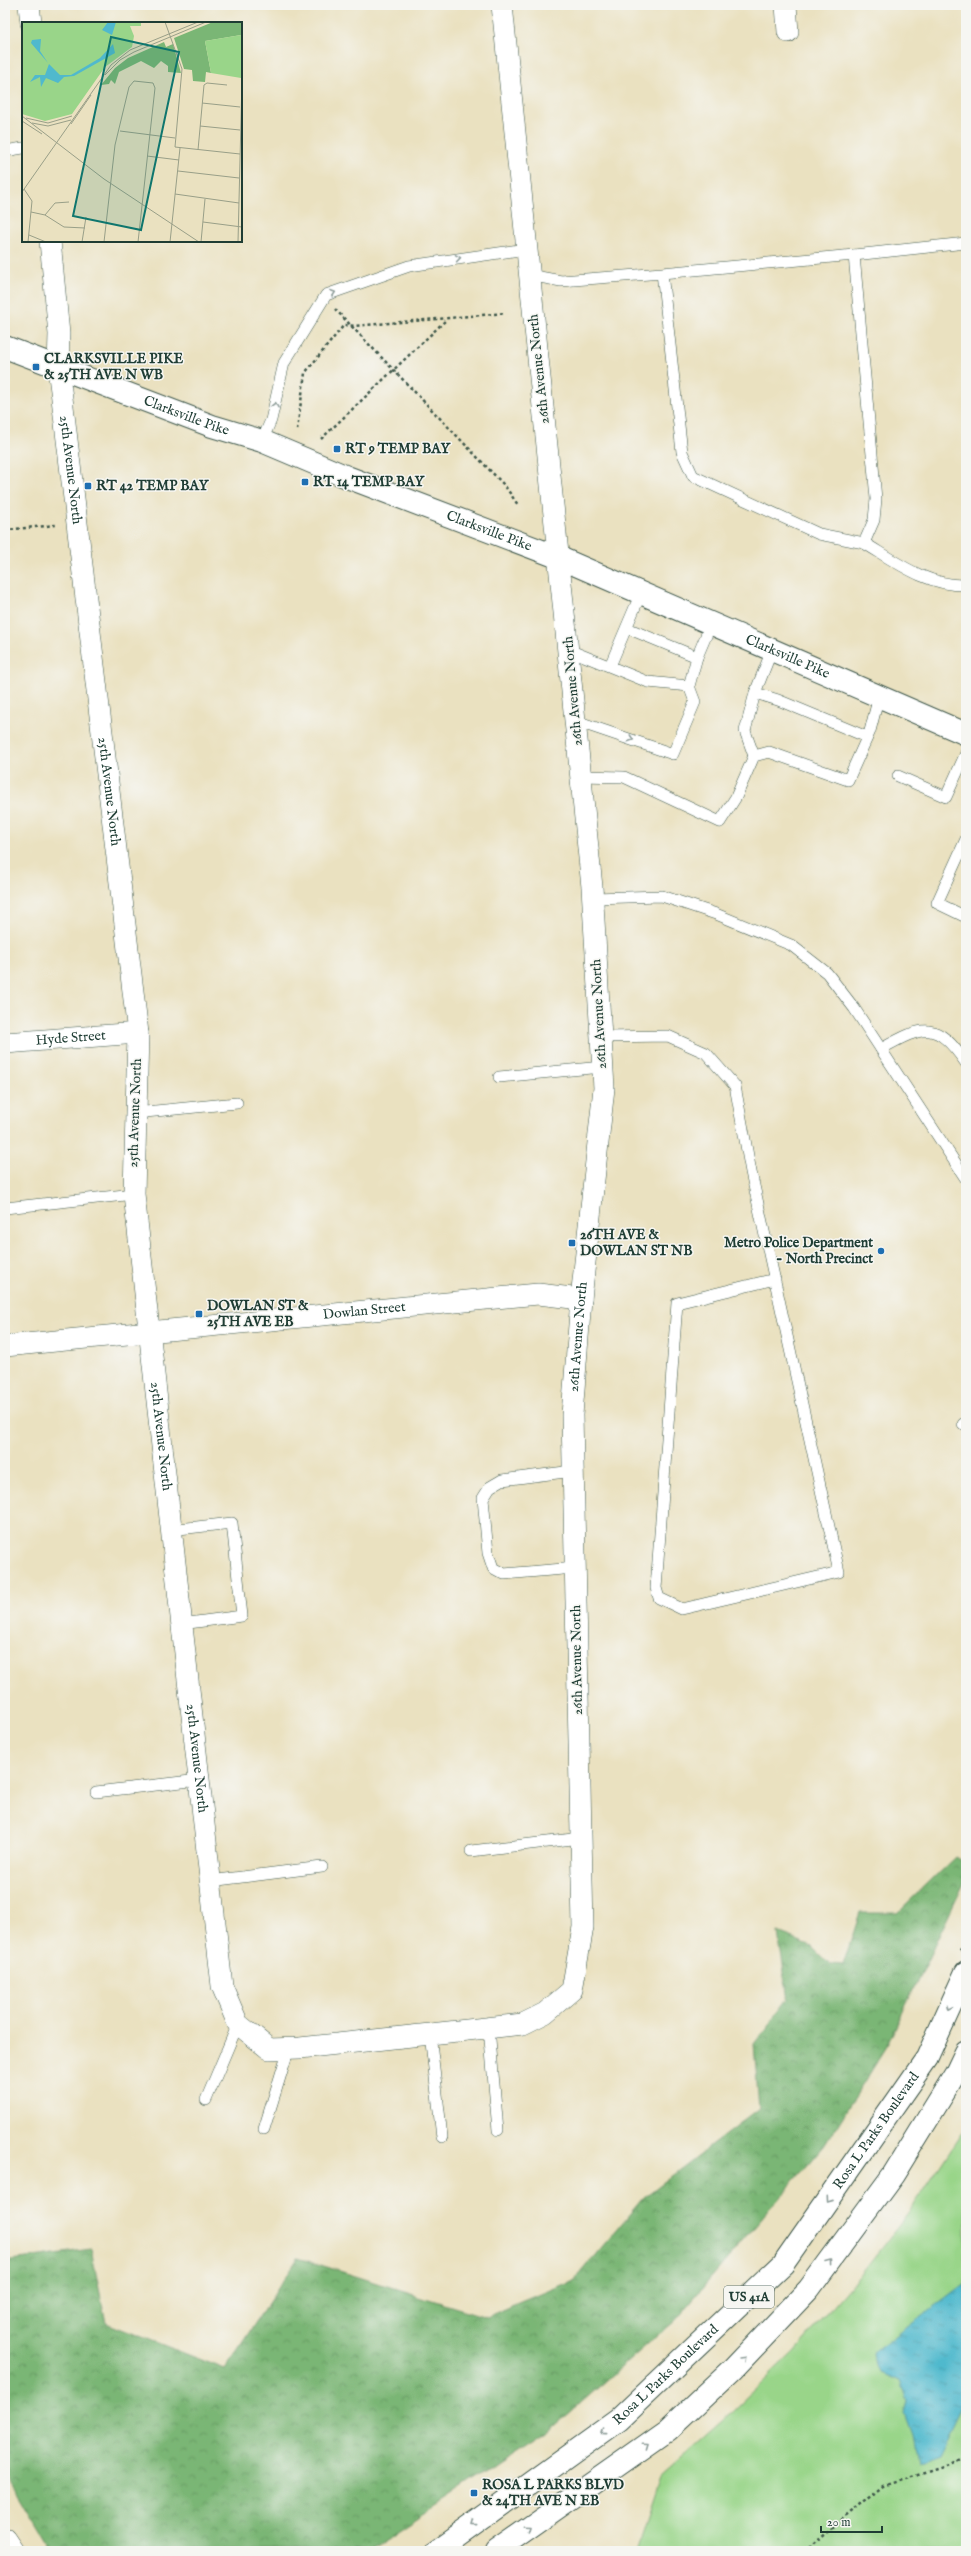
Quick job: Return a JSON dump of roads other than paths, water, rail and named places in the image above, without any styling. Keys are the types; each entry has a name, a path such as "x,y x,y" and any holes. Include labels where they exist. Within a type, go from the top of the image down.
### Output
{"main road":[{"name":"Clarksville Pike","path":"5,347 218,428 262,441 370,486 560,558 966,734"},
{"name":"Rosa L Parks Boulevard","path":"436,2551 618,2420 783,2264 927,2058 962,1965"},
{"name":"US 41A","path":"496,2551 668,2430 733,2369 809,2289 893,2175 956,2073 966,2052"}],"street":[{"path":"29,5 31,22"},
{"name":"26th Avenue North","path":"238,2024 269,2048 289,2048 523,2024 545,2013 572,1990 583,1927 572,1415 581,1299 604,1088 593,898 560,558 526,248 502,5"},
{"path":"786,5 788,32"},
{"name":"25th Avenue North","path":"50,242 59,334 58,368 138,1033 134,1194 148,1332 222,1986 238,2024"},
{"name":"Hyde Street","path":"5,1043 138,1033"},
{"name":"Dowlan Street","path":"5,1346 538,1294 581,1299"},
{"path":"5,2539 13,2551"}],"lane":[{"path":"5,151 22,148"},
{"path":"529,275 561,281 854,255 966,243"},
{"path":"262,441 271,420 284,363 325,297 409,266 526,248"},
{"path":"854,255 876,499 874,520 864,543"},
{"path":"662,273 682,452 694,476 819,534 864,543 918,575 937,582 966,585"},
{"path":"610,666 641,593"},
{"path":"576,721 673,754 695,702 689,686 698,657 711,624"},
{"path":"627,628 698,657"},
{"path":"569,650 648,682 689,686"},
{"path":"581,776 624,777 720,822 736,797 754,756 745,731 755,693 772,650"},
{"path":"755,693 778,700 867,738"},
{"path":"754,756 769,752 848,780 867,738 879,696"},
{"path":"898,776 946,797 966,753"},
{"path":"966,839 937,903 966,917"},
{"path":"593,898 662,896 716,914 791,945 827,972 881,1049 966,1179"},
{"path":"881,1049 908,1034 927,1031 940,1033 950,1041 966,1063"},
{"path":"601,1037 668,1036 706,1053 735,1086 751,1172 775,1279 839,1572 682,1609 659,1598 656,1588 677,1303 775,1279"},
{"path":"499,1077 602,1067"},
{"path":"136,1113 237,1102"},
{"path":"5,1208 134,1194"},
{"path":"573,1471 502,1480 490,1487 483,1498 488,1553 493,1568 504,1574 575,1568"},
{"path":"170,1530 232,1523 242,1616 181,1624"},
{"path":"96,1792 199,1780"},
{"path":"471,1851 581,1838"},
{"path":"210,1881 322,1867"},
{"path":"206,2100 238,2024"},
{"path":"489,2028 498,2130"},
{"path":"430,2034 442,2137"},
{"path":"264,2129 289,2048"}],"water":[{"path":"966,2283 966,2396 938,2454 917,2462 912,2435 904,2413 907,2401 900,2381 881,2373 873,2353"}],"place":[{"name":"CLARKSVILLE PIKE & 25TH AVE N WB","path":"36,367"},
{"name":"RT 9 TEMP BAY","path":"337,449"},
{"name":"RT 14 TEMP BAY","path":"305,482"},
{"name":"RT 42 TEMP BAY","path":"88,486"},
{"name":"26TH AVE & DOWLAN ST NB","path":"572,1243"},
{"name":"Metro Police Department - North Precinct","path":"881,1251"},
{"name":"DOWLAN ST & 25TH AVE EB","path":"199,1314"},
{"name":"ROSA L PARKS BLVD & 24TH AVE N EB","path":"474,2493"}]}
